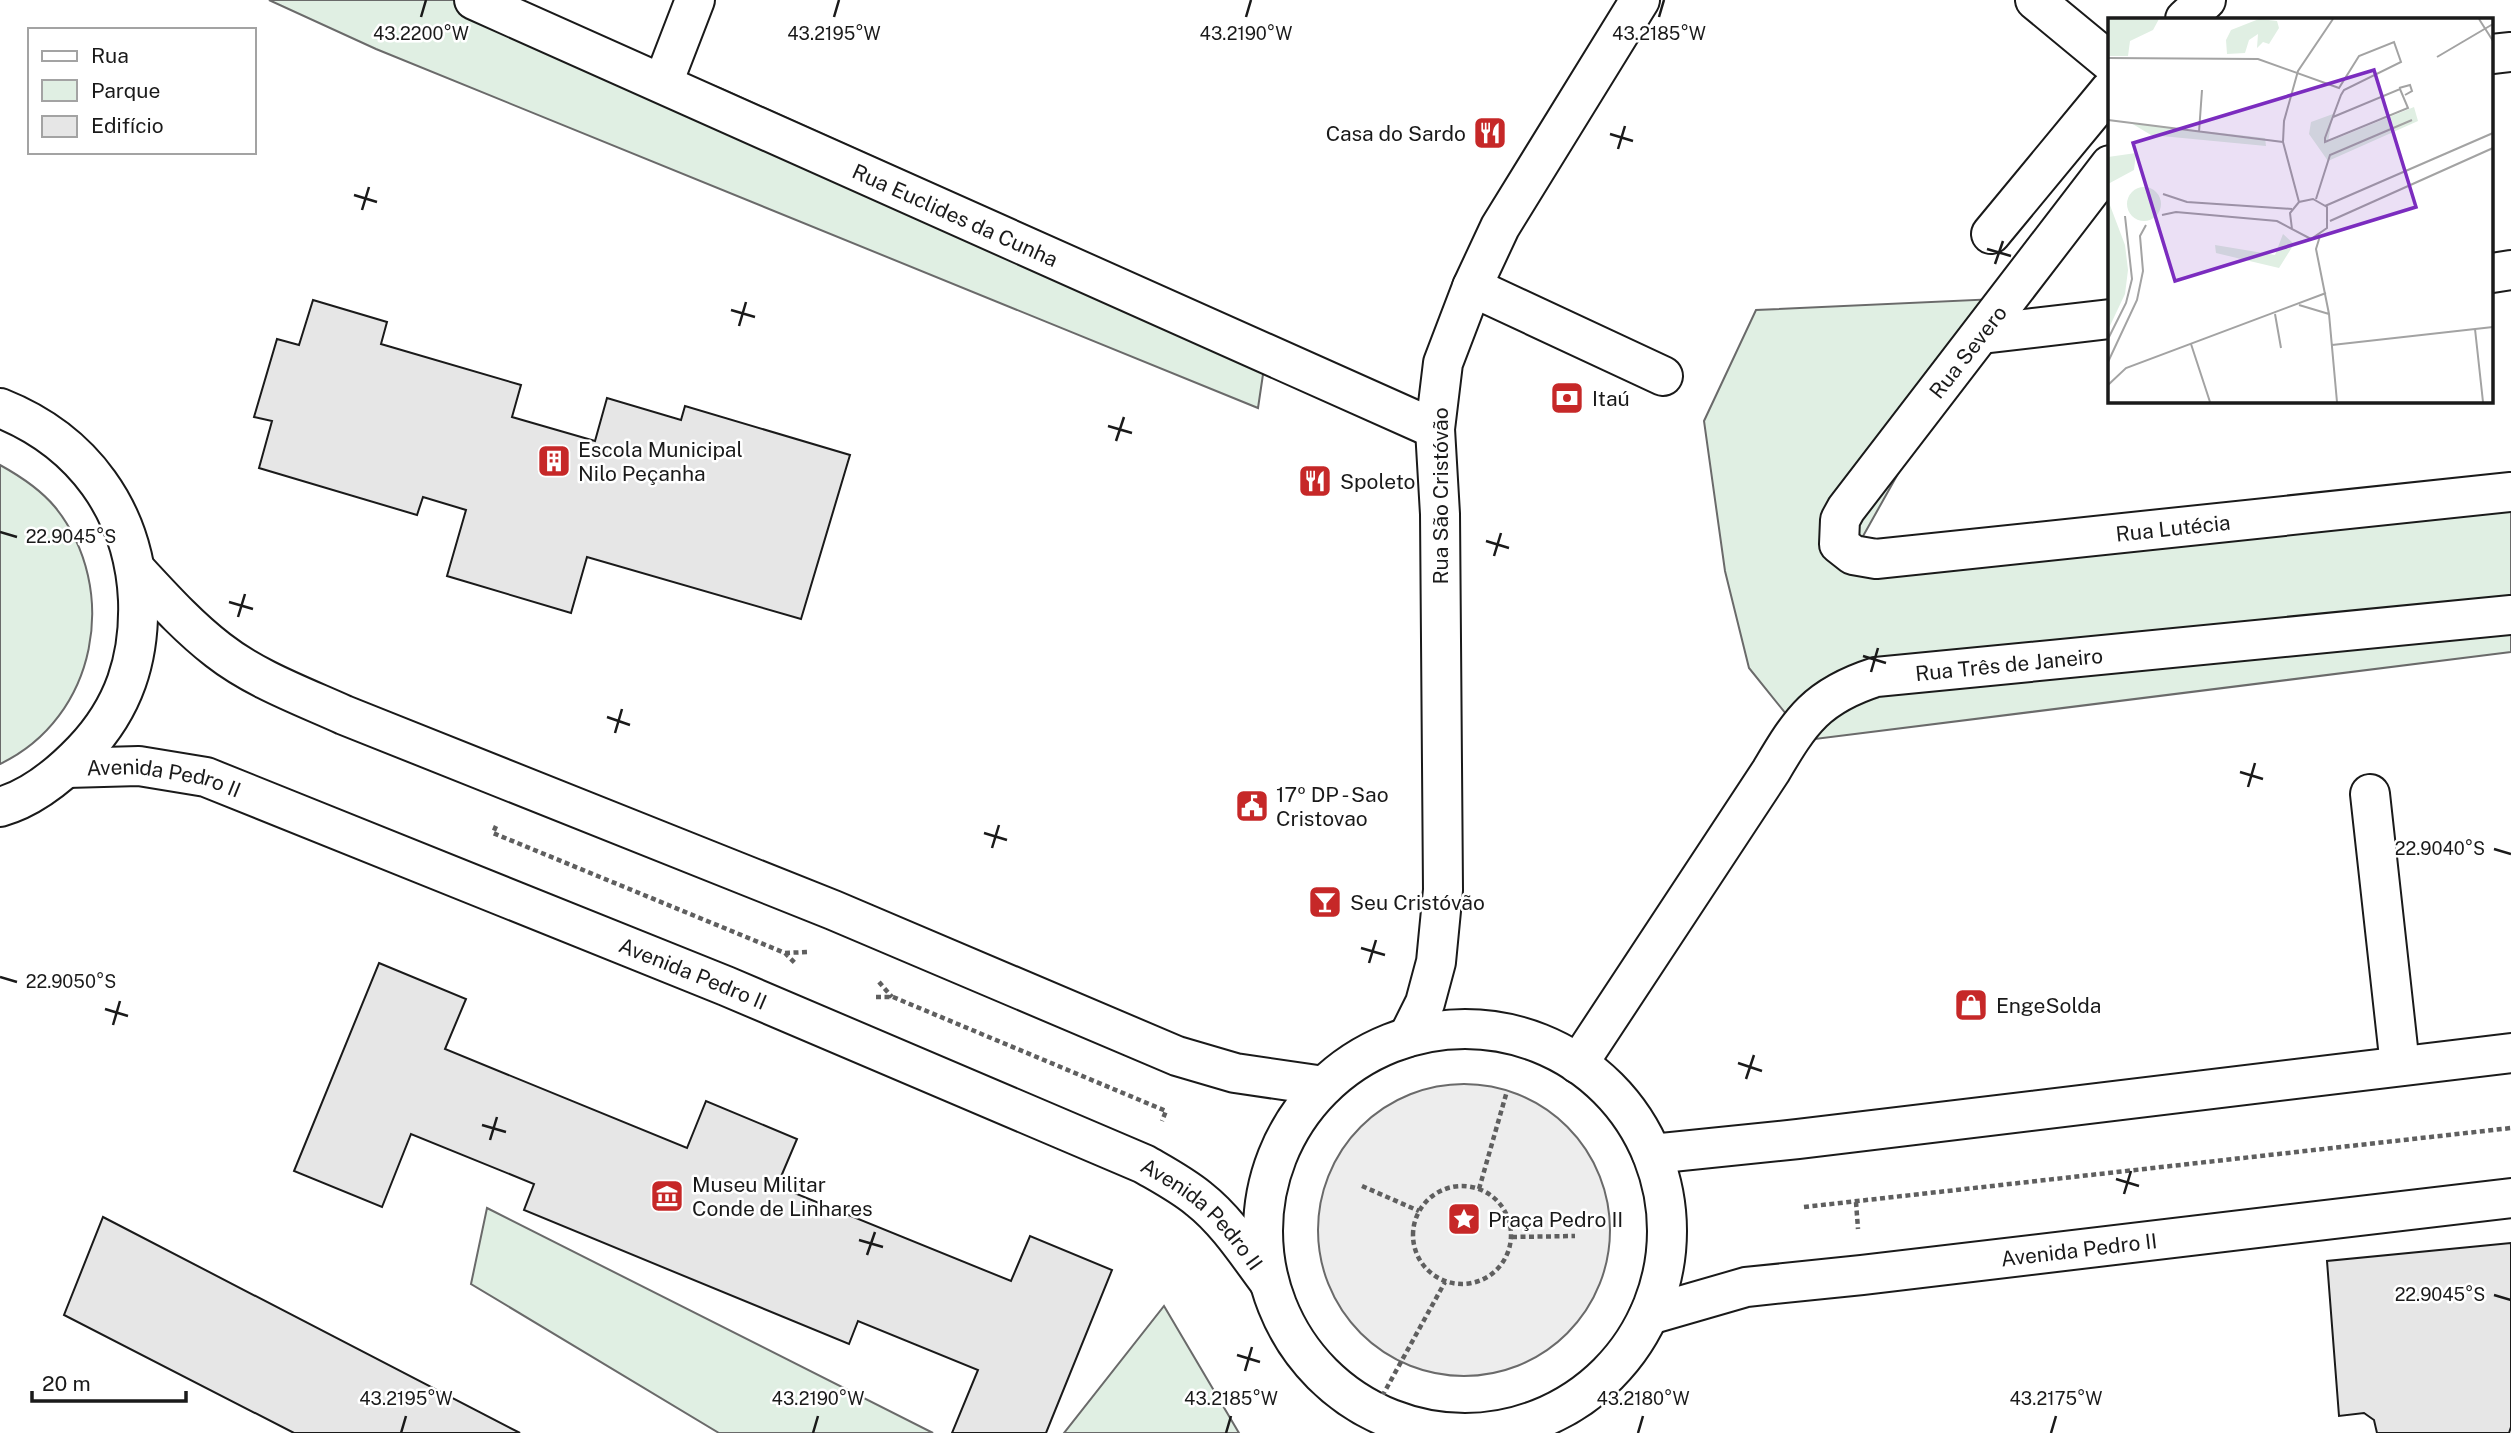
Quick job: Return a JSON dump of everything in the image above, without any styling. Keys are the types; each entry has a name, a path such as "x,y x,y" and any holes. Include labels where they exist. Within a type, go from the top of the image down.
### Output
{"street":[{"name":"Rua Euclides da Cunha","path":"474,0 1435,429"},
{"path":"663,83 695,0"},
{"name":"Rua São Cristóvão","path":"1408,1037 1425,1003 1436,962 1443,891 1440,514 1435,429 1443,363 1472,287 1500,228 1640,0"},
{"path":"2035,0 2108,60"},
{"path":"2186,18 2206,0"},
{"path":"1991,234 2108,92"},
{"name":"Rua Severo","path":"1839,544 1840,520 1846,509 2108,168"},
{"path":"1472,287 1663,376"},
{"path":"1982,334 2108,318"},
{"name":"Avenida Pedro II","path":"0,408 22,418 64,446 91,472 111,502 127,535 136,570 139,630 125,687 113,713 95,738 67,768 39,789 0,807"},
{"name":"Rua Lutécia","path":"1839,544 1853,555 1876,559 2511,492"},
{"name":"Avenida Pedro II","path":"136,570 182,619 220,652 277,685 344,715 833,909 1177,1056 1235,1073 1324,1086"},
{"name":"Rua Três de Janeiro","path":"1578,1064 1792,736 1816,706 1849,686 1876,677 2511,615"},
{"name":"Avenida Pedro II","path":"67,768 139,766 206,777 726,986 1144,1164 1201,1200 1219,1217 1269,1282"},
{"path":"2370,794 2400,1066"},
{"path":"1458,1029 1492,1032 1521,1038 1557,1052 1578,1064 1614,1095 1642,1134 1659,1173 1665,1203 1667,1228 1664,1268 1649,1315 1628,1352 1604,1378 1587,1391 1555,1412 1511,1430 1464,1432 1414,1426 1374,1410 1334,1384 1303,1351 1286,1323 1269,1282 1263,1230 1266,1192 1273,1167 1294,1122 1324,1086 1361,1058 1408,1037 1458,1029"},
{"path":"1652,1154 1798,1139 2511,1053"},
{"name":"Avenida Pedro II","path":"1649,1315 1746,1287 2511,1198"}],"path":[{"path":"493,833 785,953"},
{"path":"893,997 1166,1111"},
{"path":"1479,1189 1507,1091"},
{"path":"1804,1207 2511,1128"},
{"path":"1362,1186 1419,1211"},
{"path":"1462,1186 1479,1189 1493,1197 1510,1222 1509,1253 1501,1266 1476,1283 1461,1285 1445,1282 1430,1273 1420,1260 1414,1244 1413,1227 1419,1211 1430,1197 1445,1189 1462,1186"},
{"path":"1511,1237 1575,1236"},
{"path":"1374,1410 1445,1282"}],"green space":[{"path":"269,0 501,0 722,89 1269,334 1258,408 376,49"},
{"path":"1996,299 1853,554 2511,495 2511,652 1807,740 1749,668 1725,571 1704,421 1756,310"},
{"path":"0,465 29,483 49,500 76,540 88,575 92,612 89,649 77,684 59,716 33,743 0,764"},
{"path":"487,1208 933,1433 719,1433 471,1284"},
{"path":"1164,1306 1239,1433 1064,1433"}],"shaded area":[{"name":"Praça Pedro II","path":"1464,1084 1506,1090 1533,1101 1557,1117 1577,1137 1593,1161 1604,1188 1610,1230 1604,1272 1593,1299 1577,1323 1557,1343 1533,1359 1506,1370 1464,1376 1422,1370 1395,1359 1371,1343 1351,1323 1335,1299 1324,1272 1318,1230 1324,1188 1335,1161 1351,1137 1371,1117 1395,1101 1422,1090"}],"building":[{"name":"Escola Municipal Nilo Peçanha","path":"313,300 387,322 381,344 521,385 512,417 595,441 607,398 681,420 685,406 850,455 801,619 587,557 571,613 447,576 466,510 423,497 417,515 259,468 272,421 254,417 277,339 299,345"},
{"name":"Museu Militar Conde de Linhares","path":"379,963 466,999 445,1049 687,1148 706,1101 797,1139 777,1186 1011,1281 1030,1236 1112,1270 1046,1433 952,1433 978,1370 858,1321 849,1344 524,1210 534,1184 411,1134 382,1207 294,1171"},
{"path":"103,1217 520,1433 294,1433 64,1315"},
{"path":"2511,1243 2509,1433 2377,1433 2374,1420 2364,1413 2339,1416 2327,1261"}],"place":[{"name":"Casa do Sardo","path":"1490,133"},
{"name":"Itaú","path":"1567,398"},
{"name":"Escola Municipal Nilo Peçanha","path":"554,461"},
{"name":"Spoleto","path":"1315,481"},
{"name":"17º DP - Sao Cristovao","path":"1252,806"},
{"name":"Seu Cristóvão","path":"1325,902"},
{"name":"EngeSolda","path":"1971,1005"},
{"name":"Museu Militar Conde de Linhares","path":"667,1196"},
{"name":"Praça Pedro II","path":"1464,1219"}]}
